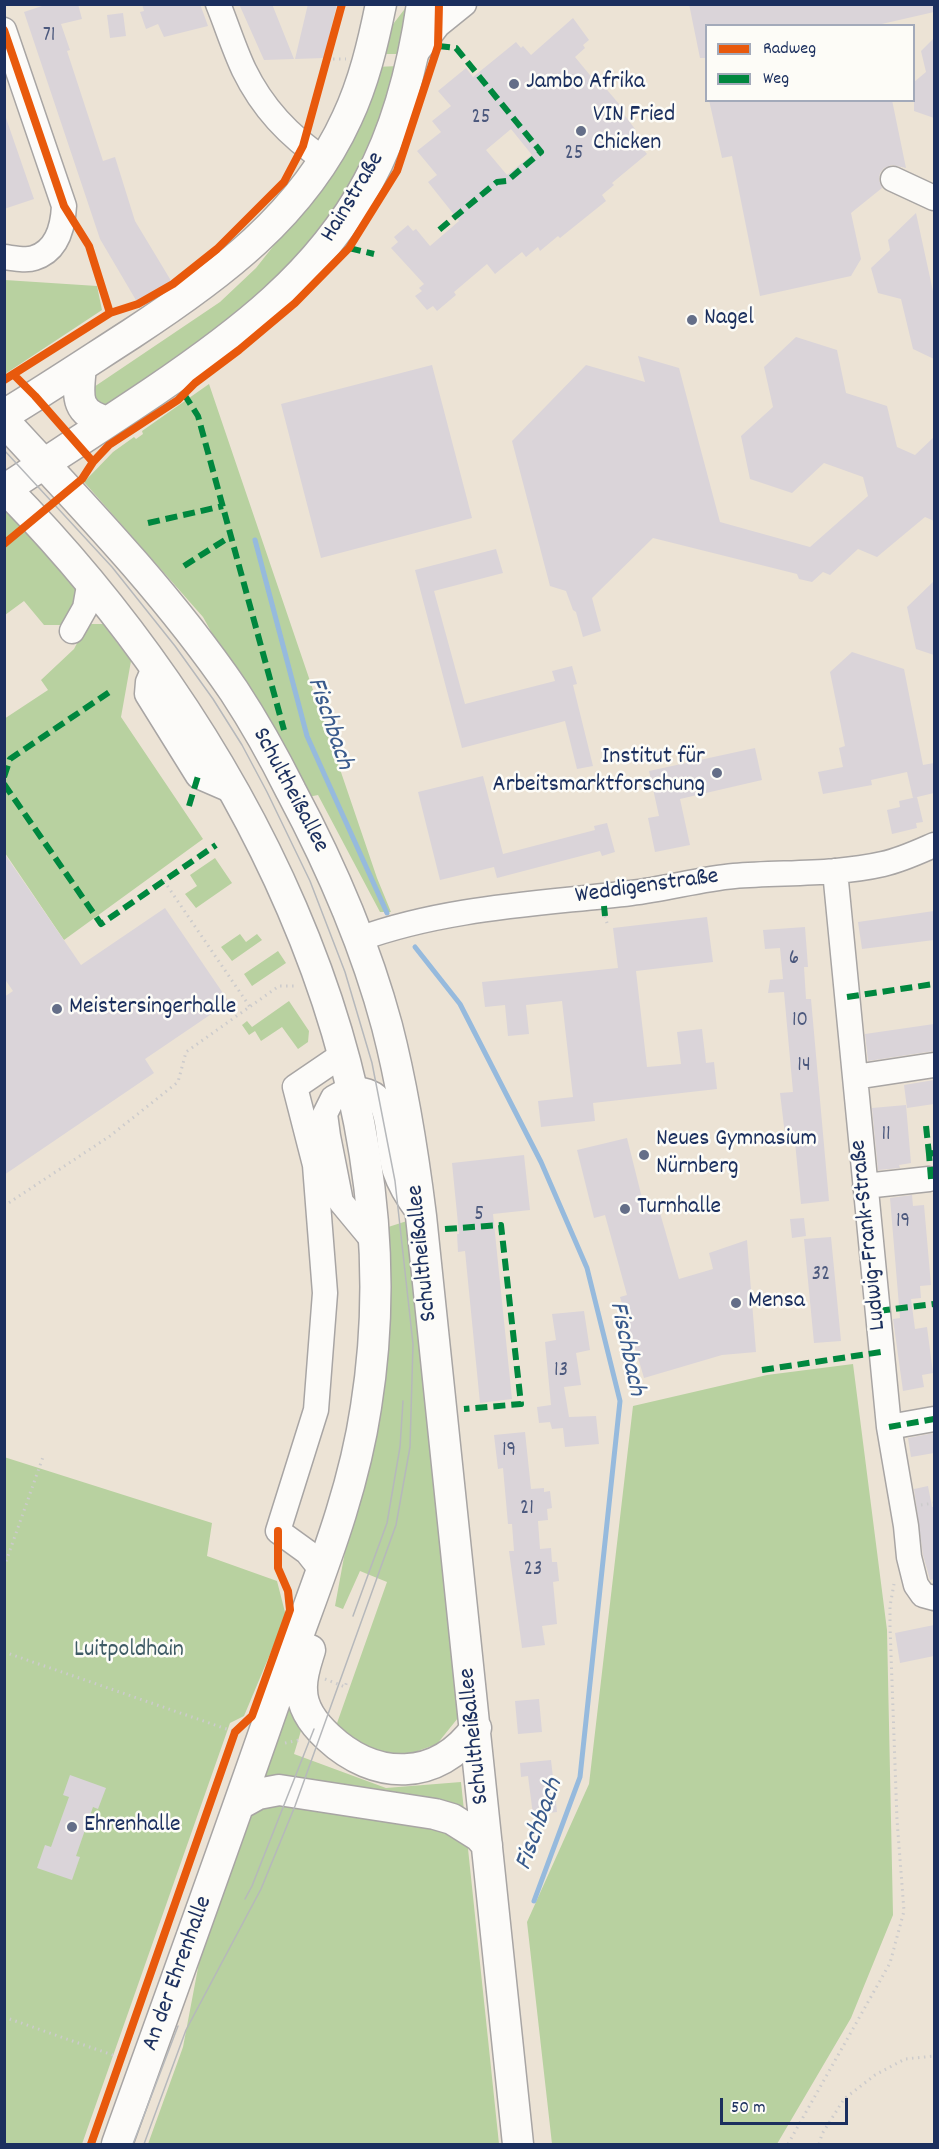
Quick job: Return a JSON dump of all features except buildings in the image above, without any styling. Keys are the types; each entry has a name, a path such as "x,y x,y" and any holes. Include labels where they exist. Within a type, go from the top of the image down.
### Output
{"main road":[{"name":"Hainstraße","path":"5,489 108,422 238,332 274,301 321,253 352,210 376,168 398,114 413,57 422,4"},
{"name":"Hainstraße","path":"4,415 192,293 241,255 286,211 325,160 340,132 356,97 378,18"},
{"path":"81,367 79,400 84,409 93,417 108,422"},
{"name":"Schultheißallee","path":"4,420 161,594 235,693 279,768 315,838 359,939 382,1006 397,1068 413,1154 421,1216 518,2145"},
{"name":"Schultheißallee","path":"5,489 90,580 155,666 209,747 235,792 273,869 319,981 351,1088 369,1180 376,1271 374,1340 366,1411 346,1499 240,1804"},
{"path":"318,1584 317,1628 304,1669 302,1690 312,1719 322,1732 347,1753 383,1768 396,1769 420,1767 443,1758 461,1747 476,1728"},
{"path":"240,1804 258,1794 279,1790 413,1810 452,1819 479,1836 487,1845"},
{"name":"An der Ehrenhalle","path":"117,2145 240,1804"}],"street":[{"path":"218,4 246,74 284,128 303,146 325,160"},
{"path":"378,18 396,4"},
{"path":"413,57 438,25 464,4"},
{"path":"4,30 64,206 59,236 46,251 33,259 4,257"},
{"path":"893,179 934,198"},
{"path":"72,631 85,608 90,580"},
{"name":"Weddigenstraße","path":"359,939 410,924 516,904 632,893 733,876 835,871 884,864 934,845"},
{"name":"Ludwig-Frank-Straße","path":"835,871 889,1427 913,1573 916,1585 929,1597"},
{"path":"318,1584 307,1552 278,1531 316,1410 325,1293 315,1165 295,1086 342,1055"},
{"path":"855,1077 934,1065"},
{"path":"351,1088 371,1092 380,1100 395,1171 409,1201 421,1216"},
{"path":"865,1186 929,1179"},
{"path":"889,1427 934,1419"}],"path":[{"path":"327,59 356,59"},
{"path":"165,880 250,1007"},
{"path":"605,916 607,923"},
{"path":"4,1206 110,1136 178,1082 186,1052 279,986 304,986"},
{"path":"4,1567 44,1457"},
{"path":"788,2145 890,1963 904,1911 897,1820 890,1606 894,1584 913,1573"},
{"path":"4,1652 261,1741 288,1744 301,1738 312,1719 325,1679"},
{"path":"4,2017 146,2066"},
{"path":"819,2145 822,2134 844,2099 875,2075 905,2059 934,2056"}],"green space":[{"path":"407,6 402,54 378,54 387,32"},
{"path":"400,66 393,92 348,197 267,295 102,412 88,391 220,302 256,268 290,225 374,67"},
{"path":"5,280 97,286 102,310 5,374"},
{"path":"209,384 377,878 391,912 380,912 318,795 303,798 203,617 84,482 113,452 134,437 136,439 143,434 142,431"},
{"path":"4,511 20,517 78,586 78,603 63,625 44,625 24,601 5,615"},
{"path":"87,624 103,624 131,661 121,717 203,839 64,940 5,853 4,719 48,690 41,680 74,649"},
{"path":"215,858 232,883 196,908 185,894 197,886 190,875"},
{"path":"240,934 246,942 257,934 262,940 232,961 221,947"},
{"path":"278,951 286,963 252,986 244,974"},
{"path":"289,1001 309,1031 308,1042 298,1049 282,1027 261,1041 255,1031 249,1035 242,1025 247,1021 252,1027"},
{"path":"410,1220 462,1713 437,1744 404,1756 364,1748 336,1726 387,1582 360,1571 343,1609 335,1606 380,1361 382,1229"},
{"path":"853,1364 887,1630 893,1915 851,2018 777,2144 552,2144 527,1922 589,1784 633,1406 767,1375"},
{"name":"Luitpoldhain","path":"4,1457 212,1523 207,1556 277,1581 286,1616 244,1716 230,1723 82,2144 5,2144"},
{"path":"285,1692 303,1724 294,1754 386,1788 461,1782 499,2144 148,2144 183,2047 209,1910"}],"waterway":[{"name":"Fischbach","path":"255,540 307,736 387,913"},
{"name":"Fischbach","path":"415,947 460,1004 541,1162 587,1268 620,1401 580,1777 534,1901"}],"tram line":[{"path":"4,450 112,567 175,646 213,699 242,745 310,881 345,972 372,1063 395,1181 413,1344 410,1447 396,1525 295,1806 261,1889 186,2030 144,2144"},
{"path":"353,1616 387,1523 400,1447 403,1401"},
{"path":"245,1899 314,1729"},
{"path":"133,2144 178,2026"}],"marked path":[{"path":"438,46 456,48 541,152 507,181 497,182 439,230"},
{"path":"349,248 374,254"},
{"path":"184,394 198,416 284,730"},
{"path":"148,523 223,506"},
{"path":"184,566 231,536"},
{"path":"4,777 10,759 111,691"},
{"path":"189,806 198,776"},
{"path":"4,784 101,924 216,845"},
{"path":"604,906 605,916"},
{"path":"847,997 934,984"},
{"path":"926,1126 929,1154"},
{"path":"931,1179 929,1154 934,1153"},
{"path":"445,1229 501,1225 521,1404 464,1409"},
{"path":"878,1311 934,1304"},
{"path":"762,1370 881,1352"},
{"path":"889,1427 934,1419"}],"cycle path":[{"path":"4,380 110,313 138,304 173,284 217,249 284,182 303,146 342,4"},
{"path":"4,544 82,479 93,462 109,445 178,400 195,383 239,350 295,303 349,248 397,171 438,46 439,4"},
{"path":"4,30 64,206 89,246 110,313"},
{"path":"14,375 93,462"},
{"path":"91,2144 235,1732 252,1716 290,1610 288,1591 278,1568 278,1531"}],"place":[{"name":"Jambo Afrika","path":"514,84"},
{"name":"VIN Fried Chicken","path":"581,131"},
{"name":"Nagel","path":"692,320"},
{"name":"Institut für Arbeitsmarktforschung","path":"717,773"},
{"name":"Meistersingerhalle","path":"57,1009"},
{"name":"Neues Gymnasium Nürnberg","path":"644,1155"},
{"name":"Turnhalle","path":"625,1209"},
{"name":"Mensa","path":"736,1303"},
{"name":"Ehrenhalle","path":"72,1827"}]}
